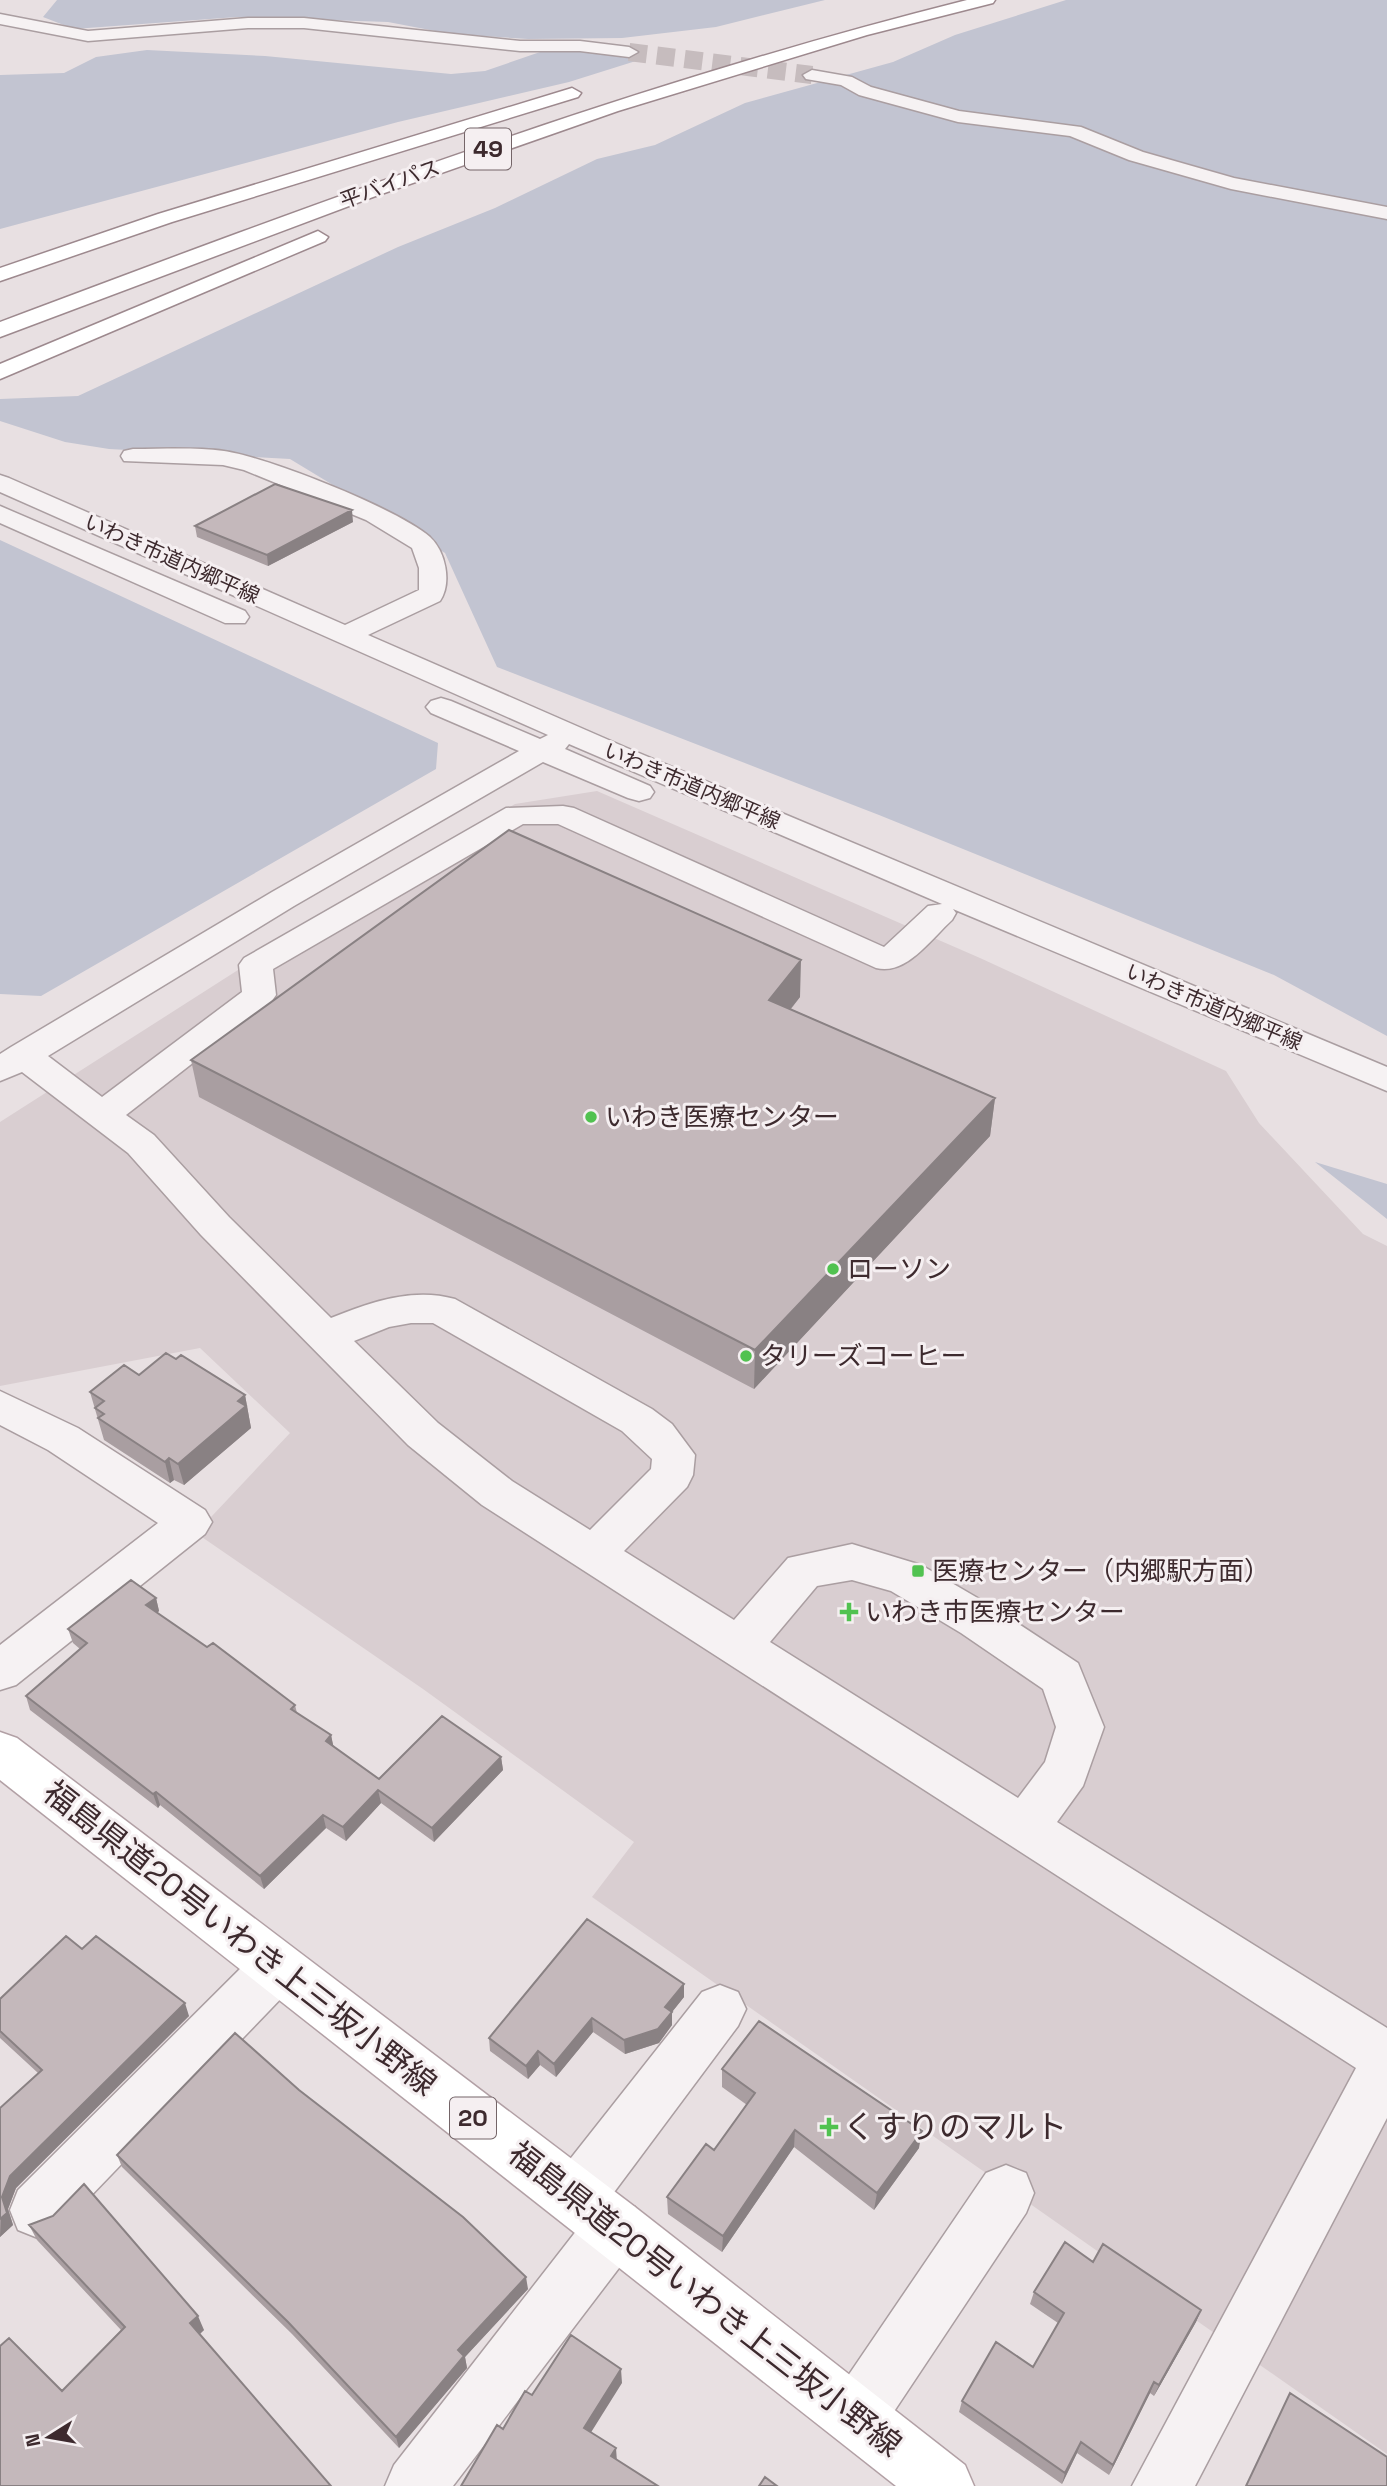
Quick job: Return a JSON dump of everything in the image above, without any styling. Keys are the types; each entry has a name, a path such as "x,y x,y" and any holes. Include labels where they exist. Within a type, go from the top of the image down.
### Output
{"main road":[{"name":"平バイパス","path":"0,314 512,125 748,47 920,7 987,0"},
{"name":"平バイパス","path":"0,330 537,131 920,7"},
{"path":"423,193 650,105 920,7"},
{"path":"0,275 165,218 593,86"},
{"path":"0,372 335,229"},
{"name":"福島県道20号いわき上三坂小野線","path":"0,1752 596,2212 944,2486"}],"street":[{"path":"0,19 94,36 248,23 304,23 520,46 580,47 629,52"},
{"path":"812,75 846,81 865,91 905,99 958,116 1074,131 1136,156 1231,183 1387,213"},
{"path":"133,456 223,458 252,465 375,515 421,543 426,548 434,583 430,595 344,636"},
{"name":"いわき市道内郷平線","path":"0,483 344,636 1387,1080"},
{"name":"いわき市道内郷平線","path":"0,514 540,752 940,913 1387,1105"},
{"path":"570,733 295,892 12,1062 102,1115 141,1144 215,1226 423,1434 497,1493 1387,2058"},
{"path":"102,1115 258,995 256,965 517,815 563,814 888,961 940,913"},
{"path":"327,1336 386,1311 416,1306 441,1309 637,1420 657,1436 674,1455 672,1475 593,1555"},
{"path":"0,1406 63,1439 190,1521 0,1671"},
{"path":"738,1647 804,1571 852,1562 905,1578 977,1620 1062,1677 1080,1727 1066,1771 1024,1828"},
{"path":"38,2210 277,1967"},
{"path":"415,2486 596,2212 720,2009"},
{"path":"1161,2486 1387,2064"},
{"path":"856,2416 1006,2193"}],"shaded area":[{"path":"57,0 825,0 716,27 622,38 528,39 451,34 388,22 237,17 74,29 43,17"},
{"path":"1066,0 1387,0 1387,1036 1274,975 879,815 497,667 445,553 290,459 109,449 65,442 0,421 0,399 78,396 398,247 495,208 597,159 655,145 745,103 893,62 955,35"},
{"path":"147,50 265,56 451,74 485,71 543,51 578,50 639,60 569,82 398,122 0,229 0,75 64,73 96,57"},
{"path":"0,540 438,743 436,769 41,996 0,994"},
{"name":"いわき市医療センター","path":"597,791 980,958 1226,1071 1259,1123 1363,1234 1387,1246 1387,2454 592,1897 634,1842 423,1689 196,1533 290,1433 200,1348 0,1386 0,1122 296,933 515,804"},
{"path":"1315,1162 1387,1184 1387,1219"}],"building":[{"path":"275,484 352,510 267,555 195,526"},
{"name":"いわき医療センター","path":"509,830 801,960 769,1000 995,1098 755,1350 191,1060"},
{"path":"166,1353 176,1359 181,1355 245,1395 238,1401 246,1406 178,1464 169,1458 165,1462 98,1418 104,1414 95,1408 104,1401 90,1392 124,1365 139,1375"},
{"path":"131,1580 156,1598 146,1605 207,1647 213,1643 295,1705 291,1709 331,1735 326,1741 379,1779 442,1716 501,1757 432,1828 378,1790 343,1827 323,1815 260,1876 156,1792 153,1794 26,1696 87,1643 68,1629"},
{"path":"587,1919 684,1984 665,2007 672,2012 658,2029 624,2040 592,2018 554,2064 538,2051 526,2066 489,2038"},
{"path":"66,1936 82,1949 96,1936 185,2003 10,2176 2,2197 7,2213 0,2219 0,2108 42,2070 0,2031 0,1999"},
{"path":"759,2021 922,2131 877,2193 795,2130 723,2236 667,2197 706,2144 714,2150 755,2093 722,2069"},
{"path":"235,2033 299,2090 463,2217 526,2277 458,2350 464,2356 396,2437 288,2322 117,2155"},
{"path":"84,2184 198,2316 190,2323 331,2486 0,2486 0,2346 9,2338 62,2391 125,2327 29,2225 53,2216"},
{"path":"1065,2242 1093,2262 1103,2244 1201,2310 1159,2385 1154,2382 1113,2465 1081,2442 1065,2473 962,2401 996,2342 1033,2367 1064,2313 1034,2292"},
{"path":"571,2335 621,2369 584,2428 616,2448 611,2456 658,2486 461,2486 497,2425 503,2429 525,2391 532,2395"},
{"path":"1290,2393 1387,2457 1387,2486 1246,2486"},
{"path":"765,2477 777,2486 759,2486"}],"tunnel":[{"path":"629,52 812,75"}],"place":[{"name":"いわき医療センター","path":"591,1117"},
{"name":"ローソン","path":"833,1269"},
{"name":"タリーズコーヒー","path":"746,1356"},
{"name":"医療センター（内郷駅方面）","path":"918,1571"},
{"name":"いわき市医療センター","path":"849,1612"},
{"name":"くすりのマルト","path":"829,2127"}]}
